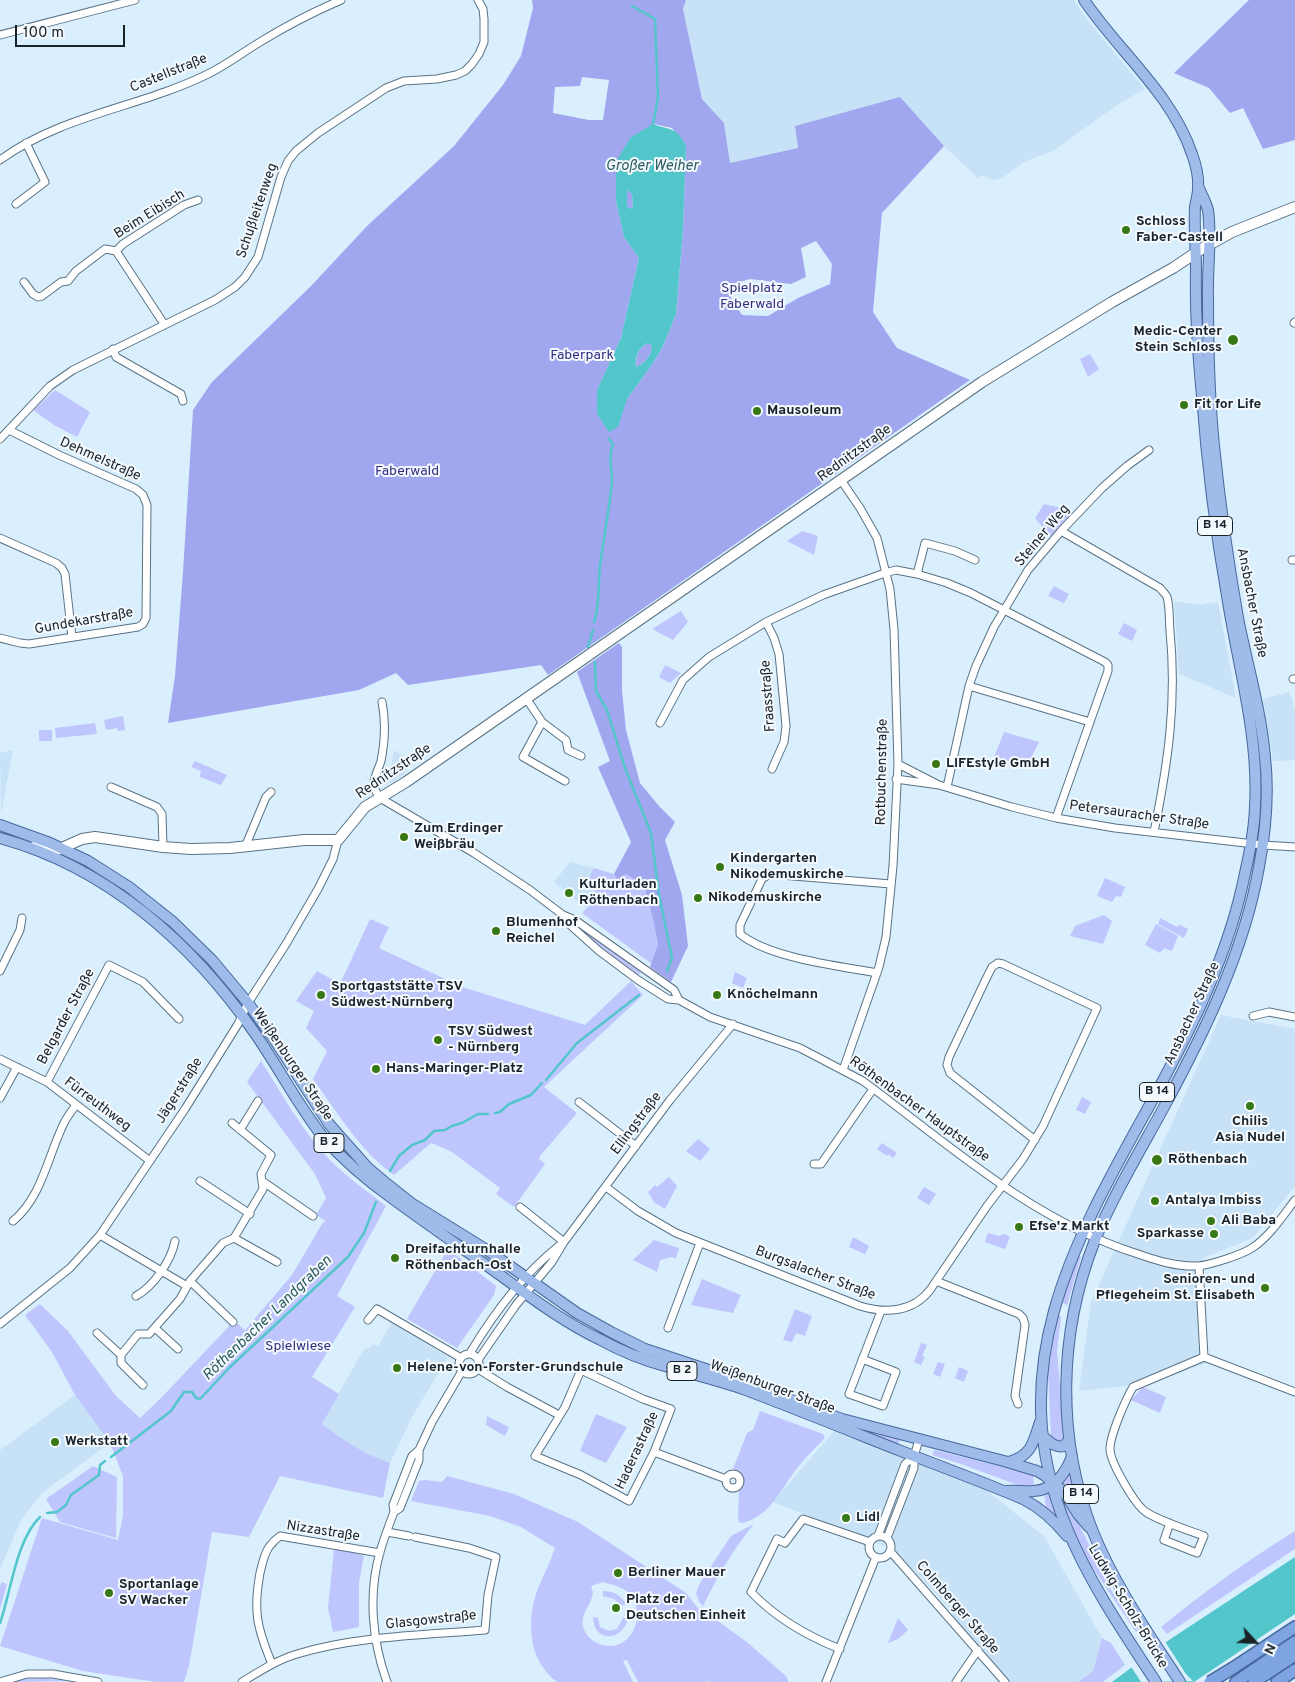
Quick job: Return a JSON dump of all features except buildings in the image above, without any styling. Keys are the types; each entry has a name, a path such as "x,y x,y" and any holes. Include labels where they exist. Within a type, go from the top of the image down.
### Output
{"highway":[{"path":"1210,1682 1219,1679 1295,1627"},
{"path":"1236,1682 1295,1642"},
{"path":"1254,1682 1295,1655"},
{"path":"1277,1682 1295,1670"}],"main road":[{"name":"B 14","path":"1084,0 1098,20 1153,86 1178,122 1191,150 1199,188 1207,205 1208,246"},
{"name":"B 14","path":"1196,253 1195,206 1199,188"},
{"name":"Rednitzstraße","path":"338,840 360,813 380,798 982,382 1112,302 1232,232 1295,207"},
{"name":"Ansbacher Straße","path":"1093,1532 1080,1492 1072,1456 1066,1407 1066,1374 1071,1323 1080,1284 1096,1238 1119,1189 1198,1042 1218,998 1235,955 1248,914 1263,845 1267,795 1264,743 1221,511 1210,401 1208,246"},
{"name":"Ansbacher Straße","path":"1075,1546 1064,1521 1052,1484 1044,1437 1042,1374 1054,1311 1063,1281 1083,1232 1104,1189 1171,1066 1214,976 1234,919 1251,844 1254,820 1256,792 1254,750 1222,566 1208,469 1199,362 1195,278 1196,253"},
{"name":"Weißenburger Straße","path":"0,825 63,848 109,873 152,905 192,940 248,1003 274,1039 325,1118 359,1159 411,1203 487,1250 592,1322 636,1345 730,1376 842,1420 1009,1462 1041,1473 1052,1484"},
{"path":"28,847 47,848 54,851 82,839 95,837 191,849 304,840 338,840"},
{"name":"Weißenburger Straße","path":"0,838 28,847 83,871 136,905 188,952 242,1016 310,1119 337,1152 382,1191 525,1293 582,1330 629,1353 659,1365 743,1389 1023,1499 1039,1508 1055,1521 1075,1546"},
{"path":"1054,1311 1061,1310 1067,1315 1071,1323"},
{"path":"1009,1462 1029,1450 1034,1441 1042,1414"},
{"path":"1044,1437 1050,1443 1059,1447 1064,1446 1069,1440"},
{"path":"1003,1491 1036,1491 1048,1488 1063,1476 1072,1456"},
{"name":"B 2","path":"1052,1484 1063,1491 1093,1532"},
{"name":"Ludwig-Scholz-Brücke","path":"1093,1532 1117,1582 1180,1682"},
{"name":"Ludwig-Scholz-Brücke","path":"1075,1546 1098,1590 1156,1682"}],"street":[{"path":"0,35 135,0"},
{"name":"Castellstraße","path":"0,160 26,143 53,130 207,74 286,26 341,0"},
{"name":"Schußleitenweg","path":"0,439 50,386 73,370 112,349 215,300 236,287 245,277 258,256 281,177 288,161 296,151 318,133 386,88 404,81 437,79 465,71 479,54 484,42 483,9 478,0"},
{"path":"16,204 45,182 26,143"},
{"name":"Beim Eibisch","path":"116,251 123,244 184,205 198,200"},
{"name":"Beim Eibisch","path":"24,282 33,294 38,297 42,296 60,282 68,281 76,271 105,250 116,251"},
{"name":"Beim Eibisch","path":"116,251 164,324"},
{"path":"112,349 116,357 181,394 183,401"},
{"name":"Dehmelstraße","path":"9,430 59,455 136,489 143,495 147,505 146,618 143,624"},
{"name":"Steiner Weg","path":"947,787 969,686 984,647 1004,610 1028,570 1061,531 1102,488 1149,450"},
{"name":"Rotbuchenstraße","path":"841,480 860,508 876,538 890,589 894,629 898,764 886,937 877,973 843,1070"},
{"path":"1061,531 1160,588 1167,596 1174,691 1167,766 1154,832"},
{"path":"0,538 56,563 62,568 65,574 72,637"},
{"path":"917,574 925,543 955,551 975,560"},
{"path":"660,723 683,680 695,668 709,657 766,622 823,595 885,573 896,570 917,574 947,583 1004,610 1108,665 1108,671 1056,818"},
{"name":"Fraasstraße","path":"766,622 779,654 786,726 784,742 772,769"},
{"name":"Gundekarstraße","path":"0,638 20,644 29,644 138,627 143,624"},
{"path":"969,686 1090,722"},
{"path":"526,698 542,722 566,740 568,750 581,756"},
{"path":"380,798 375,791 374,784 381,761 384,739 385,718 382,702"},
{"path":"542,722 523,757 565,781"},
{"name":"Petersauracher Straße","path":"898,764 947,787 1056,818 1115,828 1251,844"},
{"name":"Petersauracher Straße","path":"896,780 939,784"},
{"path":"111,787 158,807 162,814 163,847"},
{"path":"245,846 266,797 271,792"},
{"name":"Röthenbacher Hauptstraße","path":"380,798 474,853 530,890 563,915 575,920 674,990 679,1000"},
{"name":"Jägerstraße","path":"0,1324 70,1268 100,1235 186,1109 248,1003 310,904 333,859 338,840"},
{"path":"1251,844 1295,847"},
{"path":"877,973 777,952 748,940 740,934 739,930 762,879 769,874 891,884"},
{"name":"Röthenbacher Hauptstraße","path":"563,915 568,924 599,951 638,980 668,999 679,1000 710,1017 800,1048 843,1070 873,1089 1004,1186 1039,1209 1083,1232"},
{"path":"0,971 20,930 22,918"},
{"name":"Burgsalacher Straße","path":"606,1187 650,1218 676,1233 860,1306 881,1311 898,1310 913,1305 923,1298 936,1281 1035,1140 1097,1008 998,963 991,970 949,1057 948,1068 950,1073 970,1090 1035,1140"},
{"name":"Belgarder Straße","path":"47,1082 109,965 143,982 179,1019"},
{"path":"1253,1016 1269,1012 1295,1017"},
{"name":"Ellingstraße","path":"478,1360 525,1293 552,1262 564,1242 636,1146 688,1078 733,1024"},
{"name":"Fürreuthweg","path":"0,1059 47,1082 150,1160"},
{"path":"0,1098 17,1067"},
{"path":"814,1164 821,1164 873,1089"},
{"path":"240,1130 258,1101"},
{"path":"579,1102 636,1146"},
{"path":"13,1221 24,1212 42,1179 65,1121 76,1105"},
{"path":"120,1355 138,1334 149,1334 155,1328 180,1299 188,1284 223,1243 234,1238 250,1214 263,1189 261,1174 271,1155 232,1123"},
{"path":"200,1181 250,1214"},
{"path":"262,1181 313,1216"},
{"path":"1083,1232 1115,1247 1157,1261 1199,1266 1231,1257 1252,1248 1266,1235 1295,1200"},
{"path":"520,1208 564,1242"},
{"path":"100,1235 161,1271 188,1284 233,1322"},
{"path":"234,1238 277,1262"},
{"path":"136,1296 145,1291 161,1271 173,1250 175,1241"},
{"name":"Ellingstraße","path":"470,1353 525,1276 549,1253 564,1242"},
{"path":"668,1328 700,1244"},
{"path":"1199,1266 1204,1358"},
{"path":"936,1281 1019,1314 1023,1318 1024,1325 1015,1396 1018,1404"},
{"path":"368,1320 377,1309 461,1358"},
{"path":"862,1359 896,1372 883,1406 849,1394 862,1359 881,1311"},
{"path":"155,1328 178,1349"},
{"path":"98,1333 120,1355 121,1363 143,1384"},
{"path":"462,1371 459,1363 461,1358 470,1353 475,1355 478,1360 478,1369"},
{"path":"1170,1523 1164,1540 1197,1553 1204,1536 1145,1512 1128,1488 1113,1461 1110,1448 1125,1401 1132,1387 1204,1358 1295,1392"},
{"path":"462,1371 471,1374 478,1369"},
{"path":"478,1369 559,1415"},
{"name":"Haderastraße","path":"581,1370 671,1410 654,1452 629,1501 581,1475 535,1456 559,1415 565,1407 581,1370"},
{"path":"387,1682 380,1663 375,1640 374,1598 380,1553 394,1512 392,1504 412,1456 419,1450 432,1422 462,1371"},
{"path":"870,1542 870,1551 876,1557 885,1557 890,1551 890,1544 887,1538 914,1468 914,1456 920,1440"},
{"path":"654,1452 726,1480"},
{"path":"870,1542 878,1536 905,1464 914,1456"},
{"path":"840,1649 796,1626 768,1608 751,1592 777,1538 785,1543 803,1518 870,1542"},
{"name":"Glasgowstraße","path":"375,1640 485,1630 488,1595 496,1557 469,1548 387,1532"},
{"name":"Nizzastraße","path":"272,1664 260,1634 256,1596 268,1547 280,1536 380,1553"},
{"path":"878,1536 887,1538"},
{"name":"Colmberger Straße","path":"890,1551 1005,1682"},
{"path":"826,1682 876,1557"},
{"path":"242,1682 272,1664 297,1654 327,1647 375,1640"},
{"path":"956,1682 978,1650"},
{"path":"0,1682 27,1674 53,1674 98,1682"}],"shaded area":[{"path":"686,0 1074,0 1088,21 1145,89 1120,103 1053,151 1026,161 1002,178 992,180 982,175 978,178 944,146 795,126 798,148 730,163 724,123 702,99 683,9"},
{"path":"1174,601 1200,605 1218,602 1236,698 1179,674"},
{"path":"1290,692 1295,711 1295,760 1273,761 1263,699"},
{"path":"13,750 1,814 0,753"},
{"path":"394,750 411,762 406,773 393,783 388,783"},
{"path":"570,862 594,868 587,881 599,896 586,908 554,882"},
{"path":"1221,1015 1295,1029 1295,1186 1253,1238 1203,1258 1207,1363 1152,1383 1079,1391 1091,1302"},
{"path":"392,1322 448,1357 412,1417 390,1463 354,1447 321,1424 364,1349 370,1348 373,1344 378,1346"},
{"path":"75,1395 110,1443 43,1492 21,1520 0,1569 0,1450"},
{"path":"835,1430 978,1484 1044,1536 1102,1638 1093,1671 1078,1682 998,1682 976,1656 950,1609 895,1550 773,1502"}],"green space":[{"name":"Faberwald","path":"532,0 686,0 683,9 702,99 724,123 730,163 798,148 795,126 900,97 944,146 882,213 873,312 897,348 970,380 548,675 541,665 408,685 396,673 359,690 168,723 175,676 193,410 212,382 311,286 367,226 454,146 503,85 521,56 533,8","holes":["582,77 609,80 603,120 589,120 553,113 555,87 580,86","654,124 672,128 686,147 683,229 676,314 663,346 627,399 597,390 621,338 639,258 624,237 616,201","816,241 832,264 830,284 798,298 768,316 742,315 731,298 729,285 750,279 791,284 806,277 801,248"]},
{"path":"1249,0 1295,0 1295,140 1263,149 1243,108 1230,113 1209,88 1174,73"},
{"path":"627,190 632,193 633,209 627,207"},
{"path":"648,343 652,346 649,356 642,364 636,367 638,353"},
{"path":"1090,354 1099,369 1088,377 1080,359"},
{"path":"55,390 90,412 77,437 54,425 33,410"},
{"path":"1044,504 1057,507 1072,515 1052,538 1035,518"},
{"path":"802,531 818,536 814,555 787,541"},
{"path":"1054,586 1069,594 1064,603 1048,596"},
{"path":"681,611 688,622 673,640 652,629"},
{"path":"1124,623 1137,630 1132,641 1118,634"},
{"path":"619,643 622,647 622,690 626,730 640,783 675,822 665,840 682,895 688,946 671,982 650,967 658,944 644,886 626,874 617,879 614,874 631,842 598,767 610,761 577,672"},
{"path":"665,665 681,673 670,683 659,677"},
{"path":"123,716 125,730 118,731 117,728 106,730 104,720"},
{"path":"95,723 97,734 56,738 55,728"},
{"path":"39,730 52,730 52,741 39,741"},
{"path":"1004,732 1039,742 1027,766 994,757"},
{"path":"195,761 227,775 221,785 200,777 201,771 191,767"},
{"path":"594,868 614,874 617,879 626,874 644,886 658,944 652,964 582,913 599,896 587,881"},
{"path":"1105,878 1125,887 1121,897 1116,896 1112,902 1097,896"},
{"path":"1104,915 1112,921 1103,944 1070,936 1075,926"},
{"path":"1160,918 1177,927 1180,925 1188,929 1184,938 1158,924"},
{"name":"TSV Südwest - Nürnberg","path":"370,919 389,927 379,948 462,987 585,1025 631,981 643,995 544,1087 577,1113 540,1156 539,1159 545,1164 514,1207 496,1194 500,1188 452,1152 431,1143 394,1175 360,1143 313,1079 327,1051 306,1028 314,1011 296,1001 317,971 340,984"},
{"path":"572,921 642,971 637,976 570,923"},
{"path":"1156,924 1178,936 1172,951 1164,948 1160,953 1145,945"},
{"path":"735,972 747,978 743,988 732,983"},
{"name":"Spielwiese","path":"261,1061 293,1112 319,1148 342,1172 386,1206 337,1296 355,1307 312,1377 339,1394 322,1424 354,1446 390,1463 383,1498 280,1476 249,1537 212,1532 189,1666 184,1682 156,1682 83,1671 0,1646 42,1518 118,1540 123,1516 123,1476 110,1443 75,1395 52,1352 25,1315 40,1304 68,1331 116,1396 140,1418 234,1321 245,1330 292,1275 322,1224 326,1221 316,1215 326,1198 315,1174 247,1082"},
{"path":"1082,1097 1091,1102 1085,1114 1076,1110"},
{"path":"698,1139 710,1149 700,1161 686,1151"},
{"path":"882,1143 897,1153 893,1158 877,1149"},
{"path":"669,1177 677,1186 665,1209 654,1202 648,1192 655,1185 657,1187"},
{"path":"924,1187 936,1194 929,1205 917,1198"},
{"path":"988,1233 999,1236 1004,1234 1010,1237 1005,1249 985,1242"},
{"path":"853,1237 869,1246 865,1254 849,1247"},
{"path":"654,1240 679,1248 676,1258 671,1257 660,1260 657,1272 633,1260"},
{"path":"448,1249 496,1286 494,1295 457,1348 407,1319"},
{"path":"1077,1255 1081,1257 1067,1306 1061,1301"},
{"path":"702,1279 741,1295 733,1313 691,1305"},
{"path":"795,1309 812,1316 805,1336 796,1333 792,1342 783,1340"},
{"path":"1057,1315 1061,1316 1057,1351 1064,1435 1062,1440 1058,1442 1051,1437 1048,1371 1048,1354"},
{"path":"921,1343 927,1345 922,1356 925,1357 921,1365 914,1362"},
{"path":"938,1362 945,1364 940,1377 933,1374"},
{"path":"959,1367 968,1371 964,1382 955,1378"},
{"path":"1143,1387 1166,1397 1160,1413 1131,1400"},
{"path":"760,1411 823,1434 825,1438 798,1467 768,1508 752,1520 742,1523 739,1522 738,1518 739,1490 744,1484 743,1475 733,1469 747,1433 753,1430"},
{"path":"596,1414 627,1427 606,1463 580,1451"},
{"path":"487,1416 509,1427 505,1436 486,1425"},
{"path":"845,1425 900,1439 898,1446"},
{"path":"934,1450 1033,1475 1034,1487 1023,1487 932,1455"},
{"path":"93,1466 117,1477 116,1538 60,1522 46,1499"},
{"path":"1071,1468 1080,1503 1077,1504 1061,1483"},
{"path":"447,1476 514,1494 578,1522 686,1593 701,1612 707,1613 748,1643 787,1677 788,1682 638,1682 627,1660 623,1661 633,1682 557,1682 548,1673 535,1652 531,1628 537,1591 555,1548 521,1527 490,1516 411,1501 419,1481 442,1482","holes":["603,1582 625,1590 633,1598 637,1609 634,1630 620,1644 609,1646 597,1643 591,1639 584,1629 584,1616 593,1596 591,1586"]},
{"path":"1050,1491 1059,1517 1057,1518 1046,1508 1044,1492"},
{"path":"1059,1492 1075,1516 1111,1590 1138,1631 1136,1632 1090,1564 1068,1520"},
{"path":"754,1524 726,1563 703,1606 699,1602 696,1593 700,1583 731,1536"},
{"path":"1295,1531 1295,1549 1167,1634 1161,1627 1226,1577"},
{"path":"334,1549 364,1555 359,1583 359,1627 333,1632 328,1608"},
{"path":"2,1582 7,1584 0,1609 0,1586"},
{"path":"603,1591 616,1594 626,1604 621,1606 614,1599 603,1596"},
{"path":"593,1617 598,1618 600,1627 609,1631 617,1629 623,1618 628,1618 620,1632 609,1636 598,1632 594,1625"},
{"path":"898,1618 908,1630 898,1639 888,1643"},
{"path":"1102,1638 1111,1643 1125,1665 1103,1682 1078,1682 1093,1671"},
{"path":"44,1678 72,1681 10,1682 25,1679"}],"water":[{"name":"Großer Weiher","path":"653,124 676,132 686,146 683,229 676,314 663,346 627,399 618,427 609,432 597,414 597,390 621,338 639,258 624,237 616,201 616,162 630,138","holes":["627,190 632,194 633,209 627,207","648,343 652,346 649,356 642,364 636,367 638,353"]},
{"path":"1295,1557 1295,1614 1194,1682 1112,1682 1166,1642"}],"pier":[{"path":"1164,1640 1186,1674 1193,1681 1199,1681 1141,1682 1130,1665"}],"waterway":[{"name":"Röthenbacher Landgraben","path":"632,6 655,19 658,98 653,124"},
{"name":"Röthenbacher Landgraben","path":"594,622 612,482 610,457 613,444 609,439"},
{"name":"Röthenbacher Landgraben","path":"588,647 593,630"},
{"name":"Röthenbacher Landgraben","path":"595,662 596,691 607,710 625,768 651,833 659,895 672,958 667,971"},
{"name":"Röthenbacher Landgraben","path":"546,1080 577,1043 639,995"},
{"name":"Röthenbacher Landgraben","path":"495,1113 500,1112 509,1104 531,1095 542,1083"},
{"name":"Röthenbacher Landgraben","path":"390,1171 399,1156 412,1145 425,1140 434,1131 445,1130 478,1114 488,1114"},
{"name":"Röthenbacher Landgraben","path":"111,1457 171,1411 184,1392 192,1392 196,1398 200,1399 230,1367 348,1257 364,1233 376,1202"},
{"name":"Röthenbacher Landgraben","path":"47,1513 57,1512 66,1505 71,1495 99,1475 100,1465 105,1461"},
{"name":"Röthenbacher Landgraben","path":"0,1623 20,1552 25,1539 40,1517"}],"place":[{"name":"Schloss Faber-Castell","path":"1126,230"},
{"name":"Medic-Center Stein Schloss","path":"1233,340"},
{"name":"Fit for Life","path":"1184,405"},
{"name":"Mausoleum","path":"757,411"},
{"name":"LIFEstyle GmbH","path":"936,764"},
{"name":"Zum Erdinger Weißbräu","path":"404,837"},
{"name":"Kindergarten Nikodemuskirche","path":"720,867"},
{"name":"Kulturladen Röthenbach","path":"569,893"},
{"name":"Nikodemuskirche","path":"698,898"},
{"name":"Blumenhof Reichel","path":"496,931"},
{"name":"Sportgaststätte TSV Südwest-Nürnberg","path":"321,995"},
{"name":"Knöchelmann","path":"717,995"},
{"name":"TSV Südwest - Nürnberg","path":"438,1040"},
{"name":"Hans-Maringer-Platz","path":"376,1069"},
{"name":"Chilis Asia Nudel","path":"1250,1106"},
{"name":"Röthenbach","path":"1157,1160"},
{"name":"Antalya Imbiss","path":"1155,1201"},
{"name":"Ali Baba","path":"1211,1221"},
{"name":"Efse'z Markt","path":"1019,1227"},
{"name":"Sparkasse","path":"1214,1234"},
{"name":"Dreifachturnhalle Röthenbach-Ost","path":"395,1258"},
{"name":"Senioren- und Pflegeheim St. Elisabeth","path":"1265,1288"},
{"name":"Helene-von-Forster-Grundschule","path":"397,1368"},
{"name":"Werkstatt","path":"55,1442"},
{"name":"Lidl","path":"846,1518"},
{"name":"Berliner Mauer","path":"618,1573"},
{"name":"Sportanlage SV Wacker","path":"109,1593"},
{"name":"Platz der Deutschen Einheit","path":"616,1608"}],"park label":[{"name":"Spielplatz Faberwald","path":"752,298"},
{"name":"Faberpark","path":"582,356"}]}
